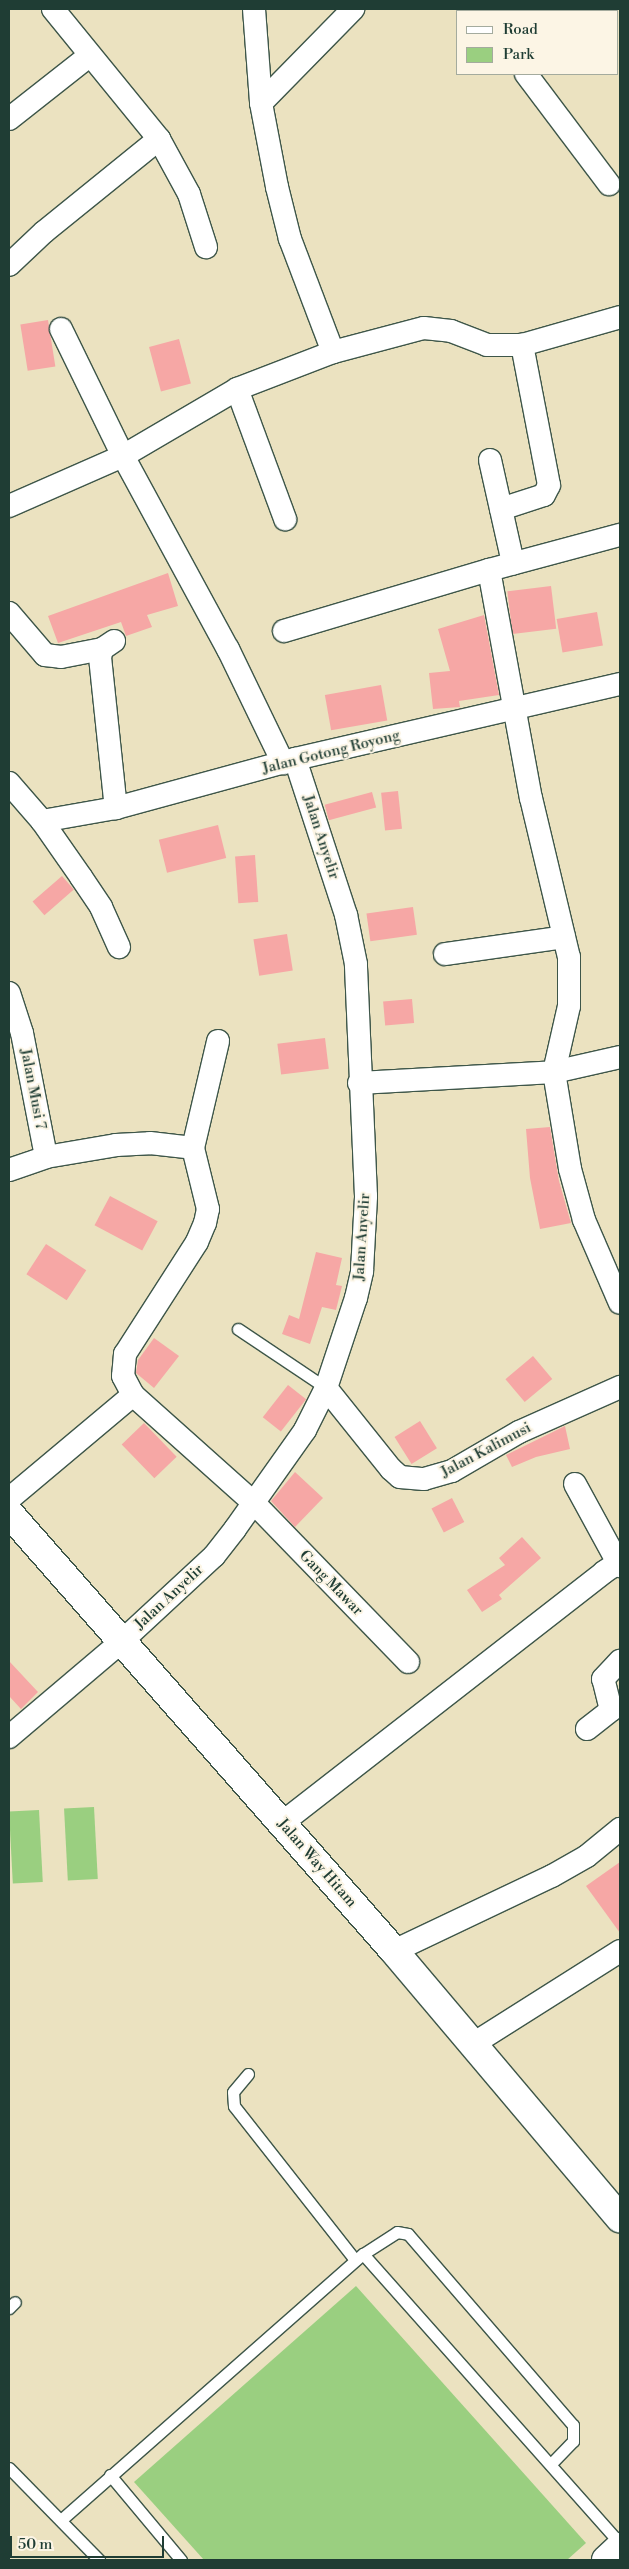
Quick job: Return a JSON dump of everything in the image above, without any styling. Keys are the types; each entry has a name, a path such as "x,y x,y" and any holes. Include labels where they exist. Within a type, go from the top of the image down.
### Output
{"main road":[{"name":"Jalan Way Hitam","path":"9,1513 120,1643 394,1951 620,2218"},
{"path":"606,2560 620,2545"}],"street":[{"path":"53,9 89,56 159,139 189,194 206,247"},
{"path":"254,9 261,103 290,239 333,352"},
{"path":"261,103 352,9"},
{"path":"9,119 89,56"},
{"path":"527,75 609,184"},
{"path":"9,266 44,232 159,139"},
{"path":"9,506 123,456 237,389 333,352 424,328 451,331 487,345 522,345 620,317"},
{"name":"Jalan Anyelir","path":"9,1737 120,1643 214,1556 255,1504 305,1430 326,1388 362,1271 366,1196 353,942 289,761 123,456 61,329"},
{"path":"501,509 544,495 549,484 522,345"},
{"path":"237,389 285,519"},
{"path":"490,460 513,563"},
{"path":"284,631 513,563 620,535"},
{"path":"489,570 531,798 564,937 571,979 565,1028 554,1072 570,1169 584,1220 614,1273 620,1303"},
{"path":"9,613 45,655 61,657 108,645 116,808"},
{"name":"Jalan Gotong Royong","path":"42,821 116,808 289,761 620,684"},
{"path":"9,783 42,821 101,907 119,947"},
{"path":"445,954 564,937"},
{"name":"Jalan Musi 7","path":"9,993 22,1033 46,1157"},
{"path":"9,1499 133,1395 123,1376 122,1360 197,1242 205,1224 208,1209 194,1148 218,1042"},
{"path":"359,1083 554,1072 620,1057"},
{"path":"9,1170 46,1157 116,1145 150,1144 194,1148"},
{"name":"Jalan Kalimusi","path":"326,1388 391,1469 400,1477 424,1479 452,1471 519,1432 620,1387"},
{"name":"Gang Mawar","path":"133,1395 255,1504 408,1662"},
{"path":"282,1823 619,1565 575,1484"},
{"path":"587,1729 611,1710 603,1680 620,1661"},
{"path":"394,1951 552,1876 587,1856 620,1829"},
{"path":"473,2044 620,1951"}],"lane":[{"path":"238,1329 326,1388"},
{"path":"248,2074 233,2092 234,2106 359,2257 551,2464 620,2545"},
{"path":"62,2520 110,2475 359,2257 393,2233 408,2234 573,2425 573,2442 551,2464"},
{"path":"9,2468 62,2520 99,2560"},
{"path":"110,2475 181,2560"}],"green space":[{"path":"94,1807 98,1879 68,1880 64,1809"},
{"path":"39,1810 43,1882 13,1883 9,1812"},
{"path":"356,2286 586,2543 567,2560 204,2560 134,2482"}],"building":[{"path":"48,320 55,366 28,371 20,324"},
{"path":"179,339 191,383 161,391 149,347"},
{"path":"168,573 178,606 147,615 152,627 126,636 121,622 58,643 48,616"},
{"path":"551,586 556,629 513,634 507,591"},
{"path":"597,612 603,645 563,653 557,619"},
{"path":"484,615 499,695 459,701 460,707 433,709 429,673 450,671 438,629"},
{"path":"381,685 387,720 331,730 325,695"},
{"path":"398,791 402,829 385,831 381,793"},
{"path":"372,792 376,807 329,820 325,805"},
{"path":"218,825 226,858 167,873 159,840"},
{"path":"255,855 258,902 238,903 235,856"},
{"path":"62,876 74,890 44,915 33,902"},
{"path":"413,907 417,935 370,941 366,914"},
{"path":"287,934 293,971 259,976 253,939"},
{"path":"412,999 414,1023 385,1025 383,1002"},
{"path":"325,1038 329,1069 281,1075 277,1044"},
{"path":"550,1127 559,1181 571,1223 540,1229 530,1178 526,1129"},
{"path":"110,1196 158,1221 142,1250 95,1225"},
{"path":"46,1244 86,1270 67,1300 26,1274"},
{"path":"316,1252 342,1258 336,1285 342,1286 336,1310 322,1307 310,1344 282,1334 289,1315 299,1319"},
{"path":"154,1338 179,1356 154,1388 136,1373 138,1360"},
{"path":"533,1356 552,1379 525,1402 505,1379"},
{"path":"288,1385 306,1399 281,1431 263,1417"},
{"path":"420,1421 437,1448 412,1464 395,1437"},
{"path":"144,1423 177,1457 154,1478 122,1445"},
{"path":"565,1426 570,1449 536,1457 512,1467 506,1455"},
{"path":"295,1472 323,1498 295,1527 271,1501"},
{"path":"452,1498 464,1522 444,1532 432,1508"},
{"path":"522,1537 541,1558 499,1595 502,1599 482,1612 467,1590 505,1565 499,1558"},
{"path":"9,1661 38,1692 21,1709 9,1696"},
{"path":"620,1862 620,1933 586,1886"}]}
